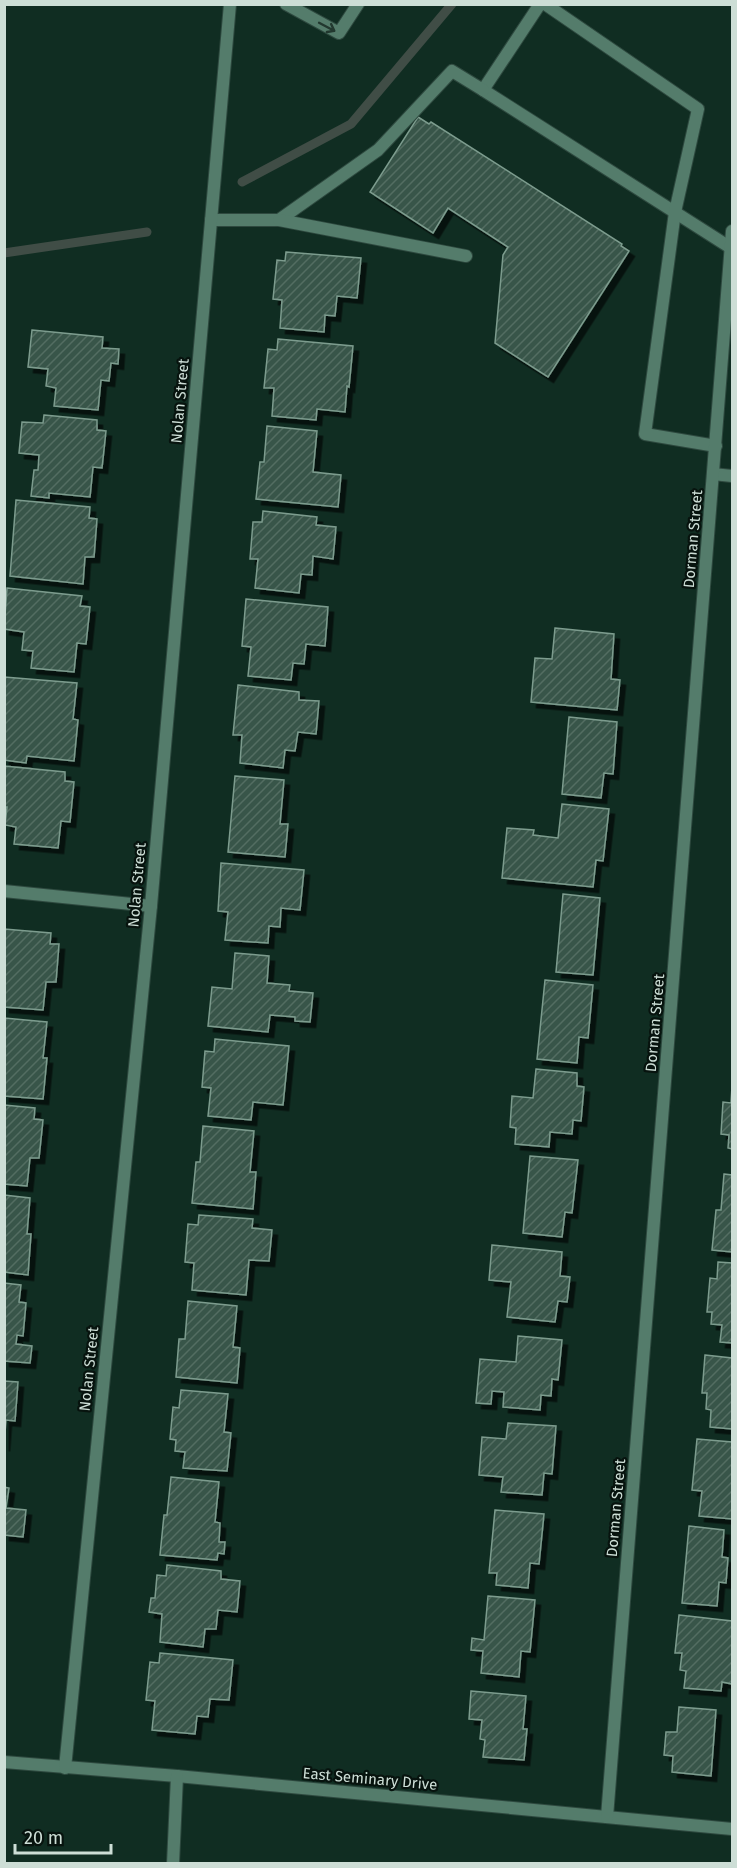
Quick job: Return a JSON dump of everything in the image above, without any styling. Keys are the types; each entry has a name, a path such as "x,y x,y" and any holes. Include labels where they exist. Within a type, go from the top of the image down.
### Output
{"street":[{"name":"Nolan Street","path":"65,1768 150,906 230,4"},
{"path":"286,4 339,33 358,4"},
{"path":"483,90 540,4"},
{"path":"545,4 698,109 675,212 645,434 716,446"},
{"path":"279,220 378,150 452,71 731,248"},
{"path":"211,220 279,220 466,256"},
{"name":"Dorman Street","path":"606,1817 713,474 730,297 732,231"},
{"path":"713,474 732,476"},
{"path":"4,891 150,906"},
{"name":"East Seminary Drive","path":"4,1762 177,1776 732,1829"},
{"path":"173,1863 177,1776"}],"building":[{"path":"418,117 429,124 431,122 622,244 621,246 629,251 548,377 495,343 503,255 508,247 448,208 433,233 370,192"},
{"path":"286,252 361,258 357,298 337,296 335,316 325,315 324,332 280,328 282,300 273,299 277,260 285,261"},
{"path":"32,330 103,337 102,348 119,349 118,364 111,363 109,381 101,380 98,410 54,406 56,388 46,386 48,369 28,367"},
{"path":"278,339 353,346 345,412 317,409 316,420 272,416 274,388 264,388 268,349 277,350"},
{"path":"44,415 97,420 97,430 106,431 102,468 93,467 90,497 49,493 49,498 31,496 34,470 38,470 39,455 19,453 22,422 43,423"},
{"path":"267,426 317,431 313,472 341,475 338,507 256,499 260,462 264,462"},
{"path":"16,500 90,507 89,518 97,519 94,557 85,557 83,584 10,576"},
{"path":"263,511 317,517 316,525 336,527 333,559 313,556 312,575 301,574 299,593 255,588 258,559 250,559 253,522 262,522"},
{"path":"7,588 82,596 80,606 90,607 86,644 77,643 74,672 31,668 33,651 22,650 24,632 4,629"},
{"path":"246,599 328,607 325,646 306,644 304,664 293,663 291,680 248,676 251,647 242,646"},
{"path":"555,628 614,634 611,679 620,680 617,710 531,702 535,658 552,659"},
{"path":"4,677 77,683 73,719 78,720 74,761 27,756 26,763 4,760"},
{"path":"238,685 299,692 299,700 319,701 316,734 298,732 295,751 285,750 283,768 240,763 242,735 233,735"},
{"path":"569,717 617,722 613,774 604,773 601,798 562,794"},
{"path":"4,766 65,772 65,781 74,782 70,822 61,821 58,848 14,844 16,827 5,825 7,807 4,807"},
{"path":"235,776 284,780 280,824 288,824 285,857 228,852"},
{"path":"562,804 609,809 603,861 596,860 593,887 502,878 507,828 534,830 533,835 558,838"},
{"path":"221,863 304,870 300,910 281,908 280,927 269,926 268,943 225,940 228,912 218,911"},
{"path":"563,894 600,898 593,975 556,972"},
{"path":"4,929 51,933 50,944 59,944 56,982 46,982 43,1010 4,1007"},
{"path":"235,953 269,956 267,983 290,985 289,991 313,993 310,1022 295,1021 295,1017 270,1015 268,1032 208,1026 212,987 232,989"},
{"path":"545,980 593,985 588,1038 579,1037 577,1063 537,1059"},
{"path":"4,1018 47,1022 43,1058 47,1058 43,1099 4,1096"},
{"path":"215,1039 289,1046 283,1105 253,1102 251,1120 208,1116 211,1088 202,1087 205,1051 214,1052"},
{"path":"536,1069 577,1073 577,1086 584,1087 581,1121 573,1120 572,1134 550,1132 549,1147 515,1144 516,1128 510,1127 512,1096 533,1098"},
{"path":"732,1086 732,1149 728,1148 729,1135 721,1134 723,1102 731,1103"},
{"path":"4,1105 35,1108 34,1119 43,1120 39,1158 30,1158 27,1186 4,1184"},
{"path":"203,1126 254,1131 250,1172 256,1172 253,1209 192,1203 196,1162 200,1162"},
{"path":"530,1156 578,1160 572,1213 565,1212 562,1237 523,1233"},
{"path":"724,1174 732,1175 732,1252 712,1250 716,1210 721,1210"},
{"path":"4,1195 30,1198 27,1234 31,1234 28,1275 4,1272"},
{"path":"199,1215 253,1219 252,1228 272,1230 269,1261 249,1260 246,1295 192,1290 194,1263 185,1262 188,1224 198,1225"},
{"path":"492,1245 562,1252 560,1276 570,1277 567,1302 558,1301 555,1322 507,1317 511,1282 489,1280"},
{"path":"718,1262 732,1263 732,1343 720,1342 722,1325 711,1324 712,1312 707,1312 710,1278 717,1279"},
{"path":"4,1283 21,1285 19,1302 26,1303 23,1336 17,1335 16,1344 32,1346 30,1363 4,1361"},
{"path":"188,1301 237,1306 233,1347 240,1348 237,1383 176,1377 179,1339 185,1339"},
{"path":"518,1336 562,1340 558,1380 552,1379 551,1396 541,1395 540,1410 503,1407 504,1392 492,1391 491,1404 476,1403 480,1359 516,1362"},
{"path":"705,1355 732,1358 732,1429 710,1427 711,1410 706,1409 707,1393 702,1393"},
{"path":"4,1381 18,1382 15,1421 6,1420 4,1446"},
{"path":"181,1390 228,1394 224,1432 231,1433 227,1471 183,1468 185,1452 175,1451 176,1440 170,1439 173,1407 179,1408"},
{"path":"508,1423 556,1426 552,1474 544,1473 542,1495 501,1492 503,1477 479,1475 482,1437 506,1439"},
{"path":"697,1439 732,1442 732,1519 699,1516 702,1491 692,1490"},
{"path":"171,1477 219,1482 215,1522 220,1523 219,1542 225,1542 224,1554 218,1553 217,1560 160,1555"},
{"path":"4,1487 9,1488 6,1508 26,1510 23,1537 4,1535"},
{"path":"495,1510 544,1514 539,1564 530,1563 528,1588 496,1585 497,1573 489,1573"},
{"path":"689,1526 724,1530 722,1557 728,1558 726,1583 719,1582 717,1606 682,1603"},
{"path":"167,1565 221,1571 221,1579 240,1581 237,1612 218,1610 216,1629 205,1629 203,1647 160,1642 162,1614 149,1612 151,1598 155,1598 157,1575 166,1576"},
{"path":"488,1596 535,1600 530,1652 521,1651 519,1677 481,1673 483,1651 471,1650 472,1638 484,1640"},
{"path":"679,1615 732,1621 732,1684 722,1682 721,1691 684,1688 686,1671 680,1670 682,1653 675,1653"},
{"path":"160,1653 233,1660 229,1700 210,1699 208,1717 197,1716 195,1734 152,1730 155,1701 146,1700 150,1662 159,1663"},
{"path":"471,1691 526,1696 523,1729 527,1729 524,1760 483,1757 485,1740 480,1739 482,1720 469,1719"},
{"path":"679,1707 716,1710 711,1776 672,1772 673,1756 664,1755 666,1732 677,1732"}],"waterway":[{"path":"242,182 351,124 452,4"},
{"path":"4,253 147,232"}]}
